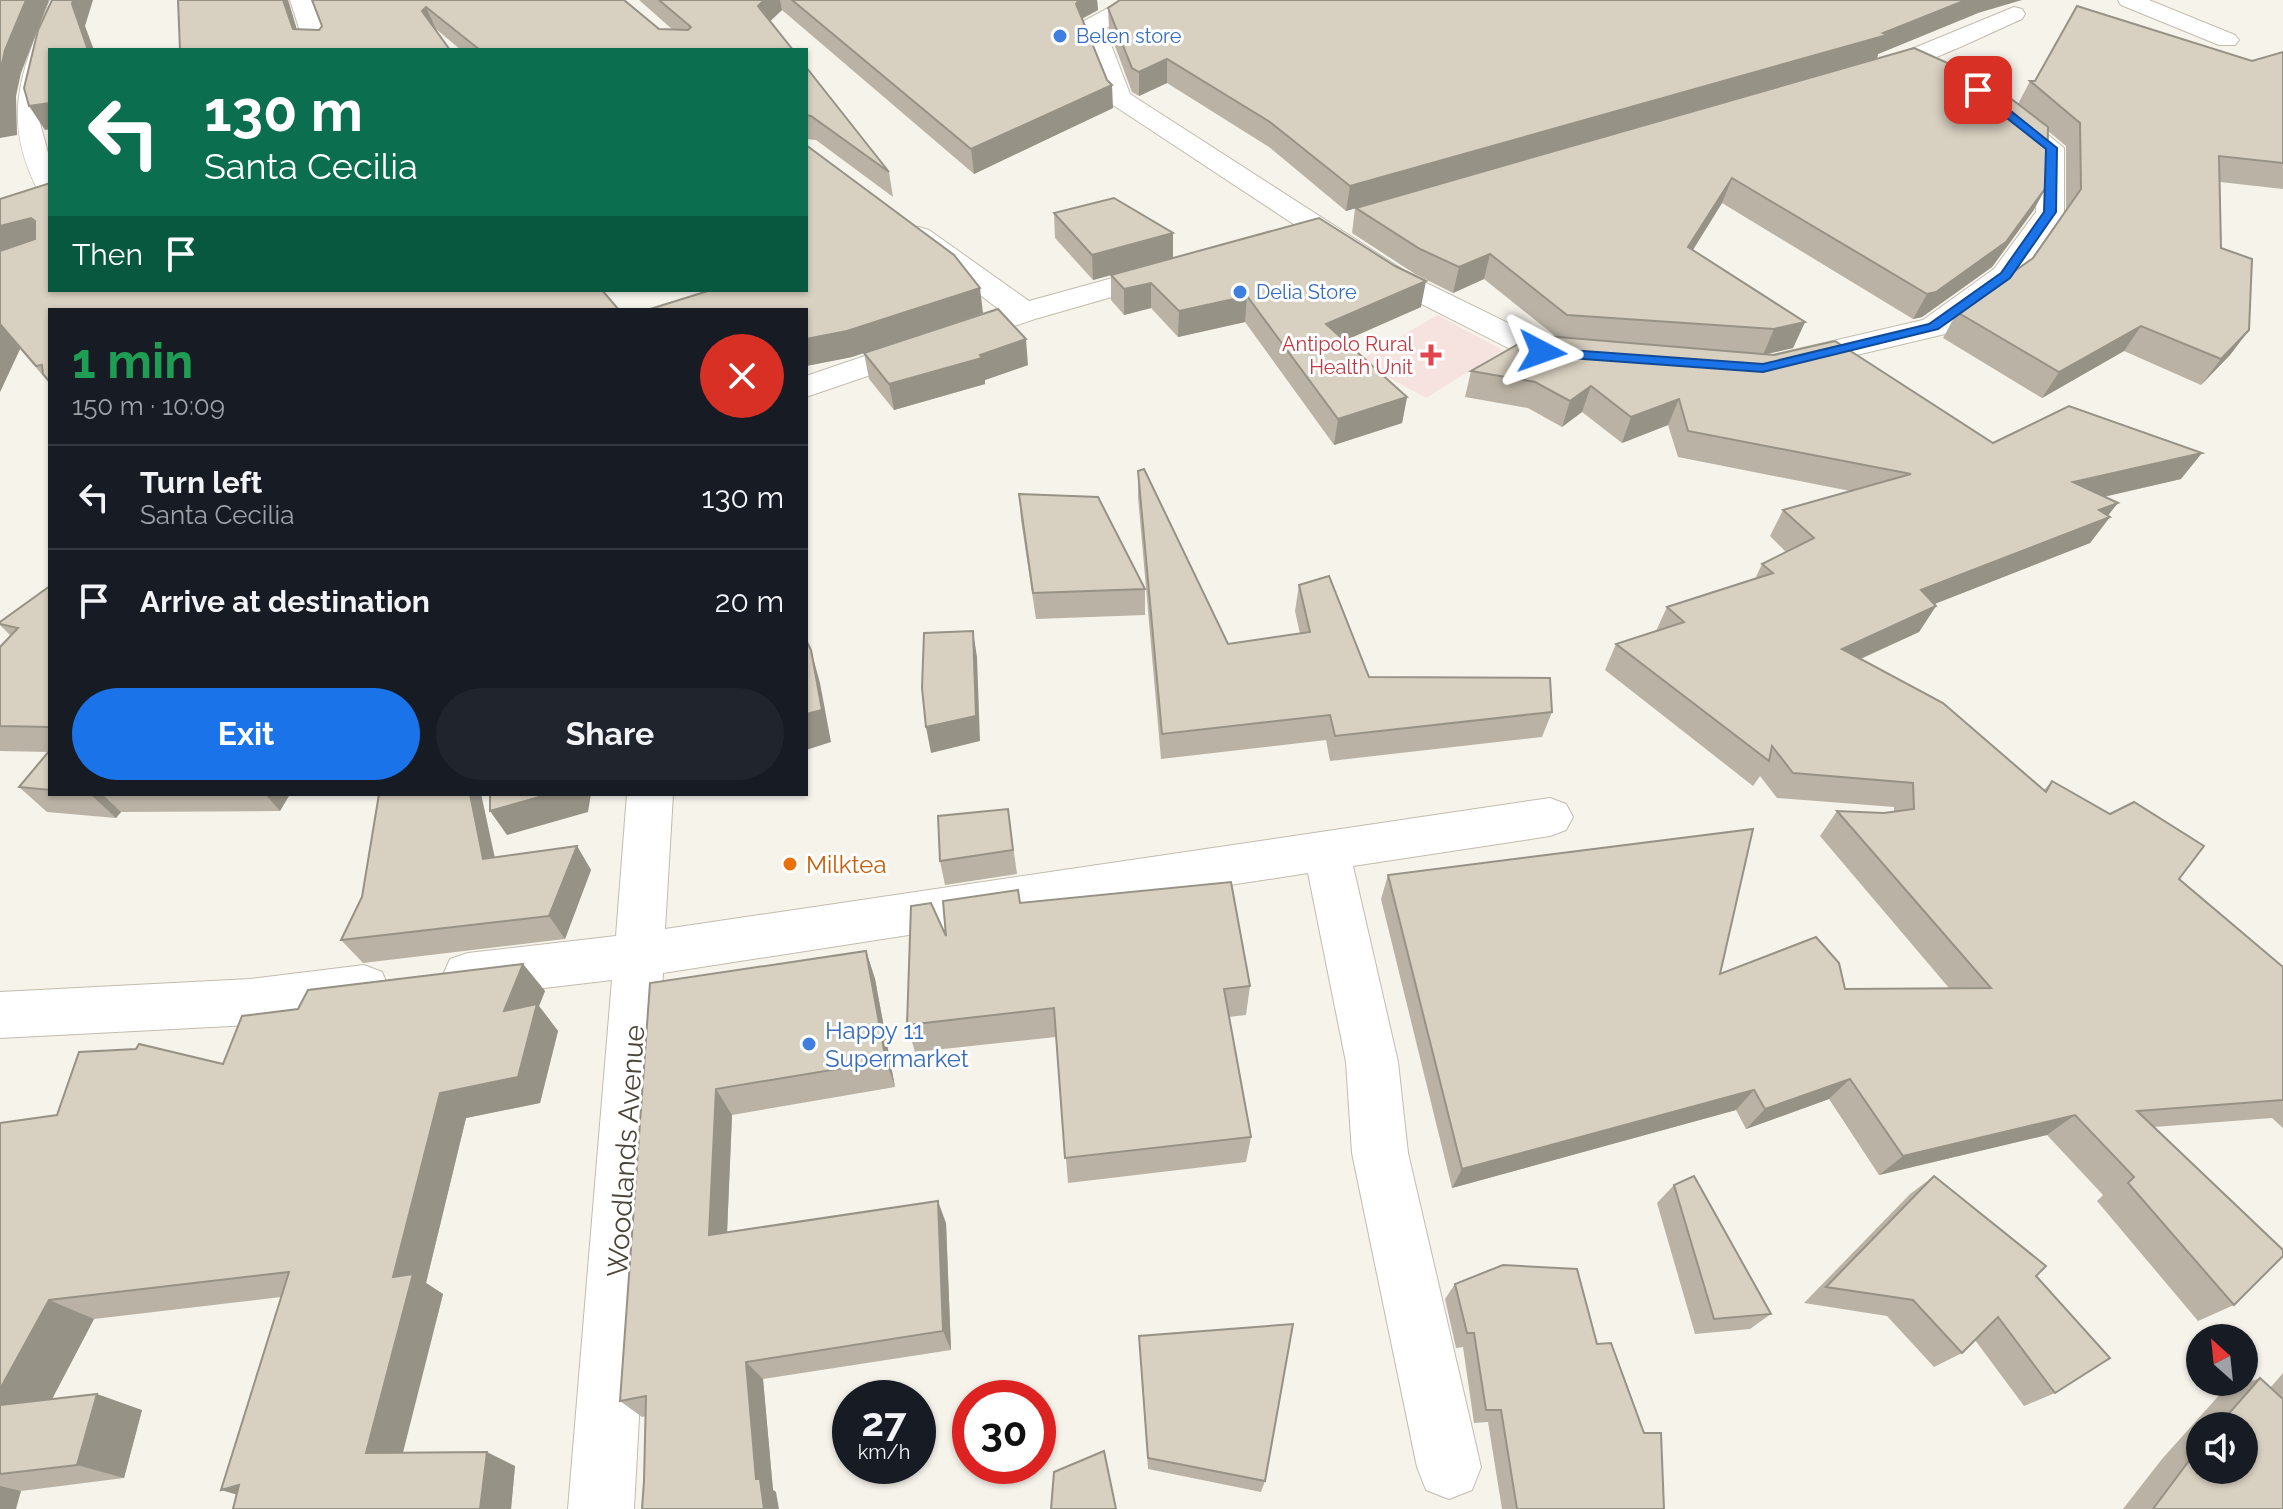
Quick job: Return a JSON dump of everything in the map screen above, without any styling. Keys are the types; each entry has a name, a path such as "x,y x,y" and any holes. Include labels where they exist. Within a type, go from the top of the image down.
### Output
{"street":[{"path":"48,185 40,171 24,113 38,61 61,0"},
{"path":"301,0 317,48"},
{"path":"1140,0 1092,26 1119,98 1403,283 1542,352 1605,357"},
{"path":"2129,0 2227,40"},
{"path":"1846,77 1906,60 2014,14"},
{"path":"1906,60 1949,78"},
{"path":"1763,368 1934,327 2005,275 2050,212 2051,148 1978,90"},
{"path":"898,221 1024,312"},
{"path":"1293,238 1352,222"},
{"path":"808,386 1024,312 1189,266"},
{"name":"Woodlands Avenue","path":"601,1509 650,796"},
{"path":"0,1015 250,1002 639,955 1550,817"},
{"path":"1326,849 1372,1062 1380,1153 1449,1467"}],"shaded area":[{"name":"Antipolo Rural Health Unit","path":"1437,315 1503,350 1426,398 1359,361"}],"building":[{"path":"0,0 26,0 5,50 0,72"},
{"path":"52,0 73,0 87,48 48,48 48,103 29,106 24,88 38,30"},
{"path":"178,0 283,0 293,29 319,30 322,26 312,0 624,0 659,29 688,30 691,27 659,0 764,0 758,6 791,48 477,48 426,7 422,11 449,48 180,48"},
{"path":"792,0 1079,0 1076,4 1107,80 1112,85 971,149"},
{"path":"1120,0 1966,0 1883,33 1887,35 1350,186 1270,122 1167,59 1139,72 1132,68 1108,8"},
{"path":"2077,6 2252,61 2283,52 2283,163 2219,156 2221,248 2252,259 2249,330 2221,359 2141,326 2059,372 1957,312 2033,258 2081,189 2080,123 2030,81 2035,81"},
{"path":"1914,48 1988,81 2048,127 2047,186 2006,242 1936,292 1927,294 1732,178 1688,247 1805,322 1774,329 1567,315 1490,254 1459,267 1420,249 1356,208"},
{"path":"808,70 889,172 808,115"},
{"path":"808,146 954,255 980,288 847,331 808,339 808,308 653,308 705,292 808,292"},
{"path":"48,184 48,292 604,292 617,308 48,308 48,380 43,374 42,365 36,366 0,324 0,251 35,239 35,221 31,218 0,226 0,199"},
{"path":"1114,198 1173,233 1092,255 1054,213"},
{"path":"1319,218 1395,266 1426,281 1326,324 1407,397 1338,419 1247,296 1179,311 1151,283 1124,289 1111,275"},
{"path":"998,309 1026,339 980,355 982,358 889,384 864,353"},
{"path":"1534,335 1774,355 1835,341 1993,443 2069,406 2202,453 2073,482 2118,503 2099,510 2110,517 1921,590 1936,606 1842,649 1943,703 2046,792 2052,781 2110,814 2134,802 2204,846 2179,879 2283,967 2283,1100 2137,1111 2283,1250 2283,1256 2234,1305 2128,1183 2134,1177 2075,1115 1903,1156 1850,1079 1765,1109 1754,1090 1462,1169 1388,875 1753,829 1720,974 1816,937 1839,963 1845,989 1991,988 1837,811 1884,813 1914,809 1913,783 1793,773 1772,746 1769,761 1616,644 1684,622 1667,607 1773,573 1762,564 1814,538 1783,510 1911,474 1688,431 1679,399 1631,417 1591,386 1570,401 1535,382 1471,371"},
{"path":"1144,469 1228,644 1310,632 1299,585 1329,576 1369,677 1550,678 1552,712 1335,736 1330,715 1162,734 1138,471"},
{"path":"1019,494 1098,497 1145,589 1033,593"},
{"path":"48,587 48,727 0,726 0,647 18,628 0,622"},
{"path":"973,631 976,716 926,727 922,688 924,633"},
{"path":"808,644 811,650 822,710 808,714"},
{"path":"48,752 48,790 19,787"},
{"path":"379,796 470,796 483,859 577,846 549,916 341,940 362,897"},
{"path":"490,796 543,796 490,811"},
{"path":"1008,809 1013,850 940,861 938,816"},
{"path":"1231,882 1250,986 1224,989 1251,1137 1065,1158 1054,1008 907,1025 911,906 931,903 946,936 943,901 1018,890 1020,903"},
{"path":"866,951 886,1061 716,1089 709,1235 938,1201 943,1331 746,1362 756,1479 760,1479 764,1509 642,1509 646,1396 620,1401 650,983"},
{"path":"523,964 504,1011 537,1004 518,1077 440,1093 393,1277 413,1274 366,1453 487,1452 480,1509 233,1509 239,1485 221,1490 289,1272 49,1300 0,1389 0,1123 57,1115 79,1052 136,1049 139,1044 223,1064 242,1016 298,1009 308,990"},
{"path":"1694,1176 1771,1314 1714,1319 1674,1185"},
{"path":"1934,1176 2046,1266 2036,1276 2110,1358 2055,1393 1998,1317 1962,1353 1913,1300 1826,1287"},
{"path":"1503,1265 1577,1269 1597,1344 1611,1343 1644,1433 1661,1433 1664,1509 1517,1509 1501,1410 1486,1410 1474,1333 1467,1333 1455,1284"},
{"path":"1293,1324 1265,1481 1148,1458 1139,1336"},
{"path":"2260,1378 2283,1399 2283,1509 2153,1509 2186,1465 2186,1484 2258,1484 2258,1412 2230,1412 2244,1396 2258,1396"},
{"path":"97,1394 77,1465 0,1474 0,1405"},
{"path":"1104,1451 1116,1509 1051,1509 1056,1471"}],"place":[{"name":"Belen store","path":"1060,36"},
{"name":"Delia Store","path":"1240,292"},
{"name":"Antipolo Rural Health Unit","path":"1431,355"},
{"name":"Milktea","path":"790,864"},
{"name":"Happy 11 Supermarket","path":"809,1044"}],"route":[{"path":"1542,352 1763,368 1934,327 2005,275 2050,212 2051,148 1978,90"}]}
